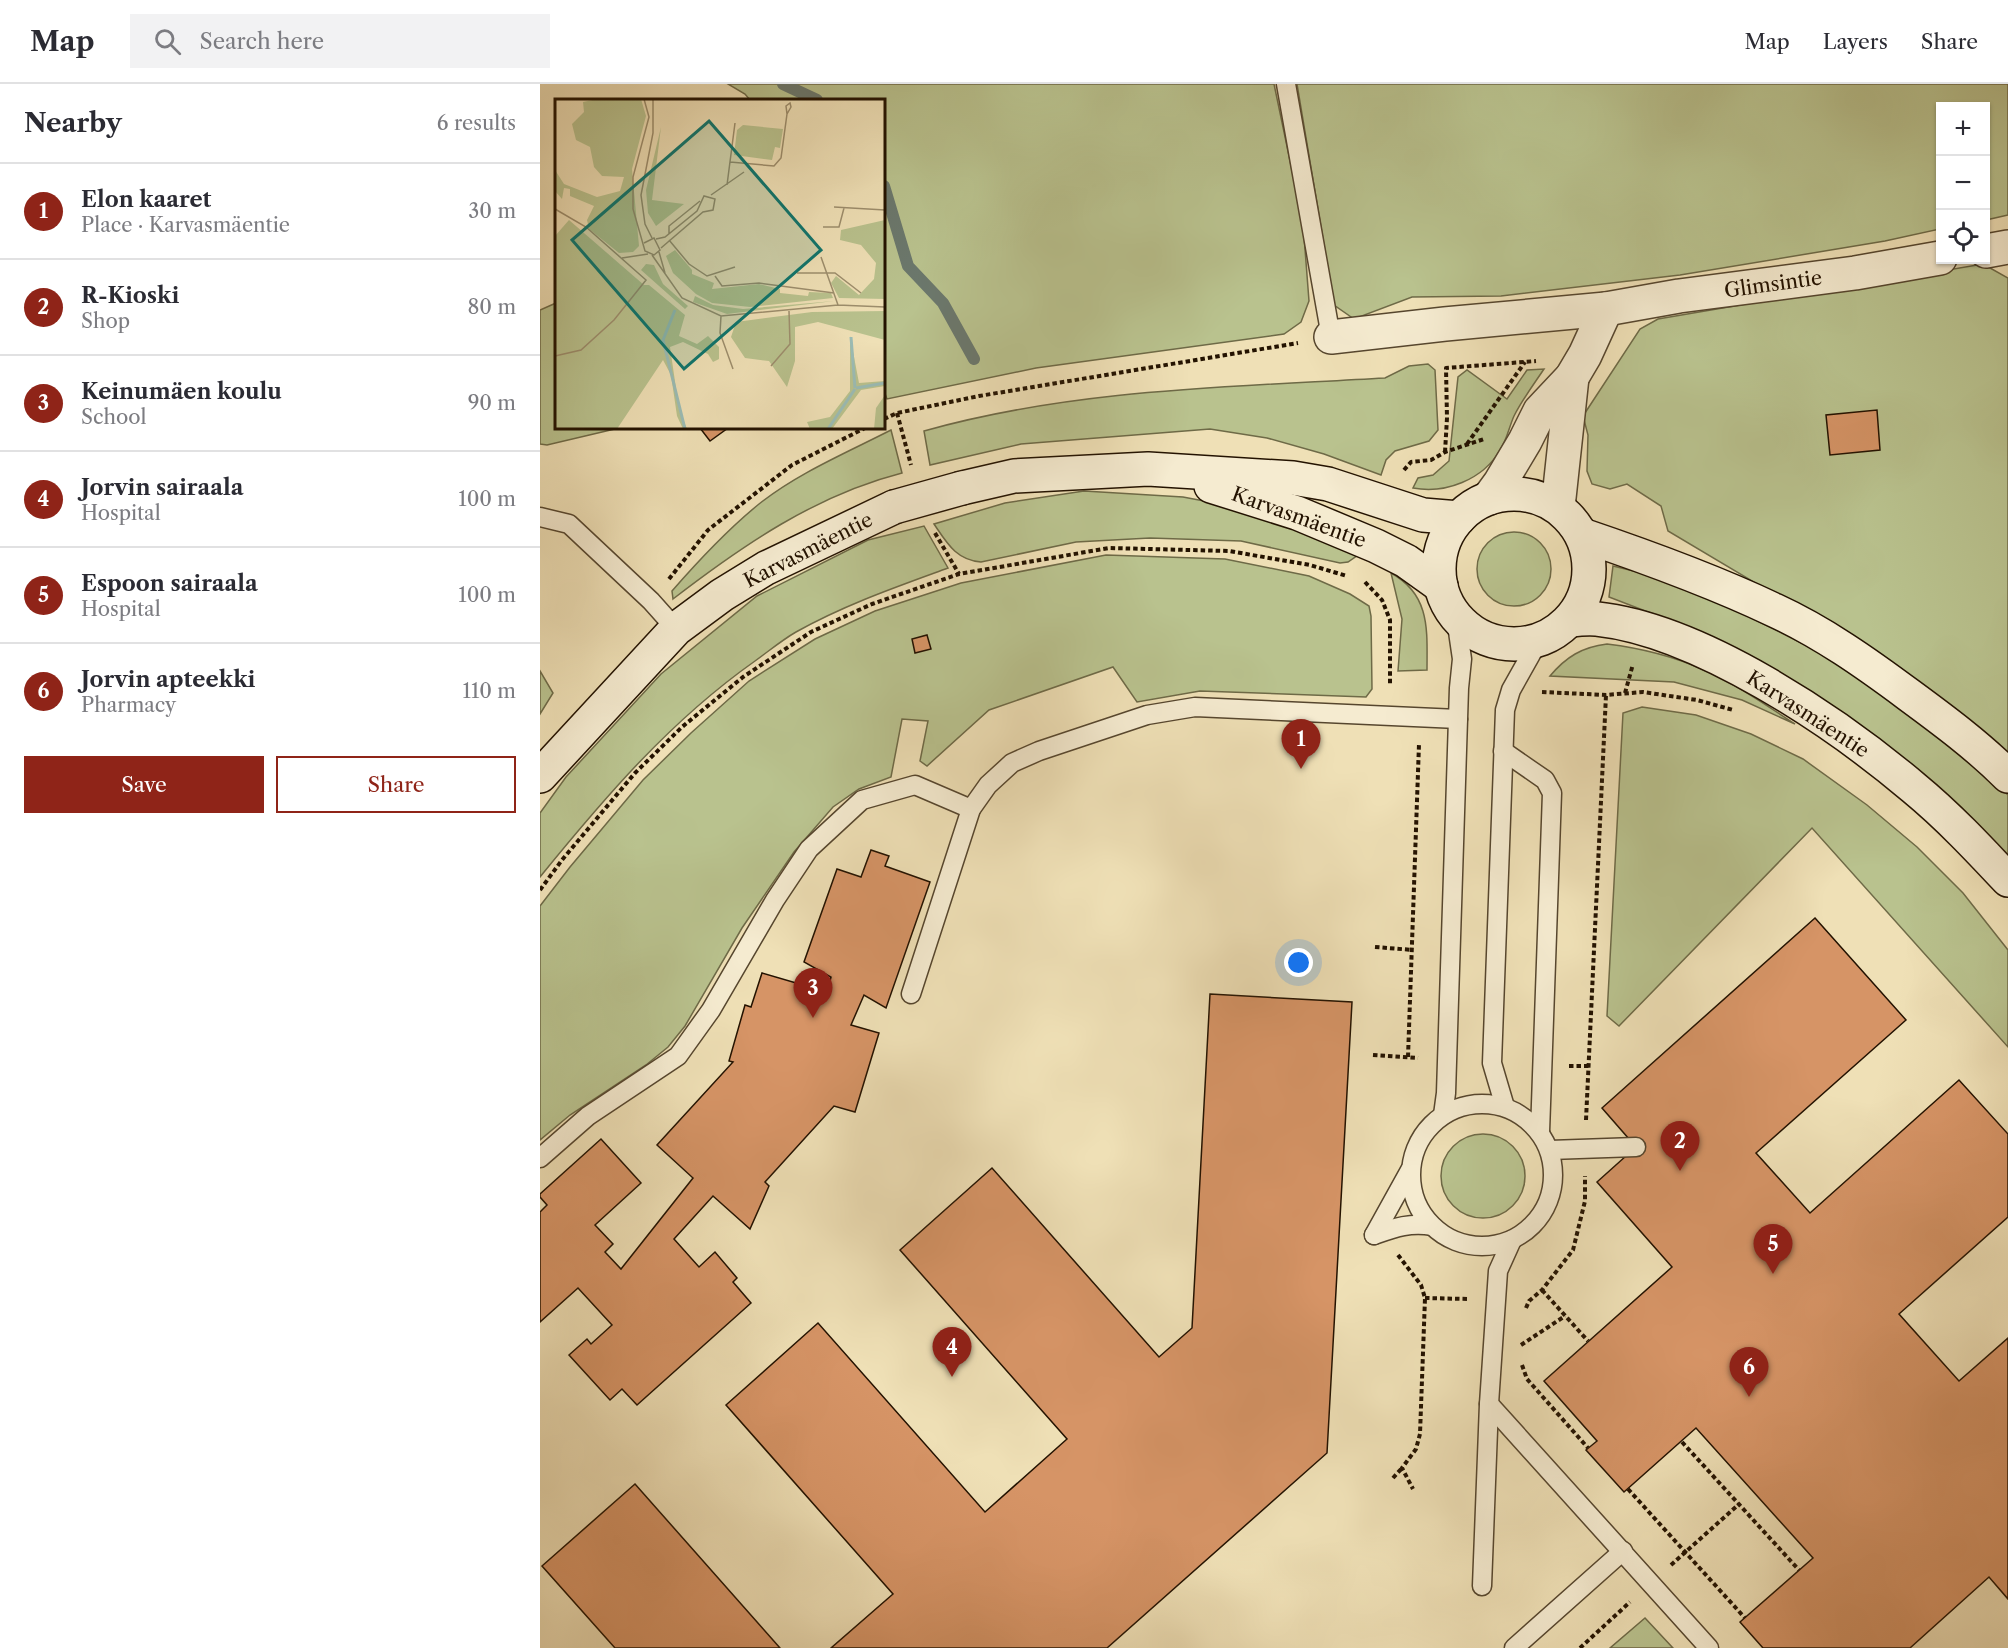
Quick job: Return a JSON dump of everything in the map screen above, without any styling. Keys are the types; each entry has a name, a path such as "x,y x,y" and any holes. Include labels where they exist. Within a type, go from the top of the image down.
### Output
{"main road":[{"path":"1990,250 2008,247"},
{"name":"Glimsintie","path":"1331,337 1606,309 1679,296 1855,273 1936,259"},
{"path":"1489,498 1525,441 1540,411 1578,366 1606,309"},
{"path":"1558,507 1578,366"},
{"name":"Karvasmäentie","path":"1148,469 1231,491 1297,513 1406,561 1441,586"},
{"name":"Karvasmäentie","path":"540,776 676,629 722,595 765,568 894,507 1014,476 1148,469 1293,478 1328,484 1423,515 1459,518"},
{"path":"1506,494 1524,494 1542,498 1558,507 1582,535 1589,561 1587,588 1570,620 1556,632 1539,640 1521,644 1495,641 1470,630 1456,618 1441,586 1439,567 1441,549 1448,532 1472,506 1489,498 1506,494"},
{"path":"1582,535 1714,584 1775,610 1821,636 1865,663 1936,715 2008,776"},
{"name":"Karvasmäentie","path":"1570,620 1596,618 1643,628 1701,649 1755,678 1844,735 1913,787 1961,831 2008,880"}],"lane":[{"path":"1286,84 1331,337"},
{"path":"540,518 569,524 651,601 676,629"},
{"path":"1443,1115 1446,1093 1462,659 1456,618"},
{"path":"1505,1107 1492,1063 1505,710 1510,690 1539,640"},
{"path":"911,994 971,809 988,785 1012,763 1039,751 1147,715 1195,706 1458,719"},
{"path":"1503,751 1545,780 1552,793 1540,1131"},
{"path":"540,1158 588,1116 678,1056 711,1010 775,900 809,849 862,800 915,785 971,809"},
{"path":"1411,1168 1412,1190 1419,1209 1432,1226 1449,1239 1470,1246 1492,1246 1512,1240 1530,1229 1544,1212 1552,1192 1554,1171 1550,1150 1540,1131 1524,1117 1505,1107 1484,1103 1463,1106 1443,1115 1427,1129 1416,1148 1411,1168 1374,1235 1409,1224 1432,1226"},
{"path":"1550,1150 1636,1147"},
{"path":"1482,1586 1489,1404 1498,1271 1512,1240"},
{"path":"1489,1404 1709,1648"},
{"path":"1514,1648 1623,1551"}],"path":[{"path":"885,419 897,413 979,396 1331,337"},
{"path":"1467,444 1526,362"},
{"path":"1445,452 1446,368 1526,362 1578,366"},
{"path":"897,413 912,470"},
{"path":"651,601 708,530 792,465 863,429"},
{"path":"930,525 959,574"},
{"path":"540,890 562,860 635,773 682,727 743,677 811,632 872,604 959,574 1109,548 1229,551 1310,565 1353,578"},
{"path":"1364,581 1382,600 1390,620 1389,685"},
{"path":"1522,1316 1529,1301 1542,1290 1573,1250 1585,1201 1584,1149 1590,1066 1606,695 1644,692 1697,700 1738,711"},
{"path":"1408,1057 1420,717"},
{"path":"1375,946 1413,950"},
{"path":"1381,1232 1421,1285 1425,1298 1420,1434 1416,1449 1393,1478"},
{"path":"1542,1290 1588,1341"},
{"path":"1519,1335 1519,1346 1565,1316"},
{"path":"1519,1356 1527,1379 1588,1448"},
{"path":"1682,1442 1799,1570"},
{"path":"1402,1468 1413,1489"},
{"path":"1628,1489 1745,1618"}],"green space":[{"path":"728,84 1274,84 1303,223 1309,301 1301,322 1284,334 1036,368 887,399 885,394 885,99 749,99"},
{"path":"1297,84 2008,84 2008,215 1990,219 1990,102 1936,102 1936,230 1885,241 1680,275 1501,296 1412,297 1354,319 1334,305"},
{"path":"1983,264 2008,278 2008,759 1801,610 1668,531 1661,506 1627,484 1610,489 1592,484 1587,471 1588,435 1583,416 1640,329 1658,319"},
{"path":"555,303 555,429 615,429 547,445 540,444 540,310"},
{"path":"1428,364 1435,370 1438,430 1429,441 1395,451 1386,460 1381,475 1324,454 1267,438 1210,429 1021,444 930,465 924,431 1037,406 1095,398 1211,388 1385,378 1409,366"},
{"path":"1544,369 1517,410 1502,446 1484,469 1473,477 1450,487 1413,488 1418,478 1433,475 1449,461 1458,377 1467,370 1507,399 1527,370"},
{"path":"891,430 902,473 840,494 810,508 754,541 673,599 672,591 692,568 759,504 806,473"},
{"path":"1084,491 1183,497 1273,514 1358,555 1348,562 1340,563 1241,541 1150,538 1076,542 981,562 972,561 959,554 948,544 934,524 1005,503"},
{"path":"924,526 948,568 870,597 814,622 786,638 724,684 667,735 614,789 540,877 540,813 566,777 661,674 757,596 868,540"},
{"path":"1507,532 1521,532 1535,538 1545,548 1551,562 1549,583 1535,600 1521,606 1507,606 1493,600 1483,590 1477,576 1477,562 1483,548 1493,538"},
{"path":"1106,555 1225,559 1309,576 1350,594 1369,606 1372,689 1366,697 1200,691 1137,702 1113,667 989,710 927,766 920,761 928,721 902,719 891,777 859,789 833,807 794,852 742,928 685,1026 668,1047 646,1065 570,1115 540,1140 540,906 643,780 749,681 815,639 875,611 961,583"},
{"path":"1613,566 1642,573 1691,590 1813,649 1857,676 1975,765 2008,795 2008,856 1692,629 1609,597"},
{"path":"1391,573 1414,592 1420,603 1426,628 1427,670 1398,671 1402,619"},
{"path":"1607,644 1656,653 1704,670 1739,688 1795,724 1742,700 1674,682 1550,676 1562,663 1575,654"},
{"path":"540,671 553,693 540,714"},
{"path":"1642,707 1696,715 1751,734 1803,759 1867,805 1917,847 1963,893 2008,950 2008,1047 1812,828 1619,1026 1607,1016 1623,713"},
{"path":"1483,1134 1499,1137 1513,1146 1522,1160 1525,1176 1522,1192 1513,1206 1499,1215 1483,1218 1467,1215 1453,1206 1444,1192 1441,1176 1444,1160 1453,1146 1467,1137"},
{"path":"1645,1618 1673,1648 1610,1648"}],"building":[{"path":"1877,410 1880,450 1830,455 1826,415"},
{"path":"701,429 727,429 710,441"},
{"path":"927,635 931,649 915,653 912,639"},
{"path":"871,850 889,856 885,866 930,882 886,1008 864,995 851,1025 879,1033 855,1112 834,1106 765,1182 769,1186 750,1229 713,1196 674,1239 699,1267 715,1252 737,1278 733,1282 751,1303 637,1405 622,1389 610,1400 569,1355 587,1339 591,1344 612,1325 578,1288 540,1322 540,1212 547,1205 540,1194 601,1139 641,1183 595,1225 613,1244 605,1252 621,1269 693,1178 657,1145 733,1062 729,1061 745,1005 751,1007 762,973 827,992 831,977 804,962 837,869 861,877"},
{"path":"1815,918 1906,1020 1756,1153 1810,1213 1959,1080 2008,1134 2008,1217 1899,1314 1959,1381 2008,1338 2008,1599 1989,1577 1910,1648 1763,1648 1740,1622 1813,1558 1696,1428 1624,1492 1586,1450 1597,1441 1544,1381 1672,1267 1597,1182 1636,1147 1602,1108"},
{"path":"1210,994 1352,1002 1327,1453 1107,1648 831,1648 893,1594 726,1405 818,1323 985,1512 1067,1439 900,1250 992,1168 1159,1357 1192,1328"},
{"path":"635,1484 780,1648 615,1648 542,1566"}],"waterway":[{"path":"783,84 815,99"},
{"path":"885,189 908,266 943,303 974,359"}],"place":[{"name":"Elon kaaret","path":"1301,769"},
{"name":"Keinumäen koulu","path":"813,1018"},
{"name":"R-Kioski","path":"1680,1171"},
{"name":"Espoon sairaala","path":"1773,1274"},
{"name":"Jorvin sairaala","path":"952,1377"},
{"name":"Jorvin apteekki","path":"1749,1397"}]}
